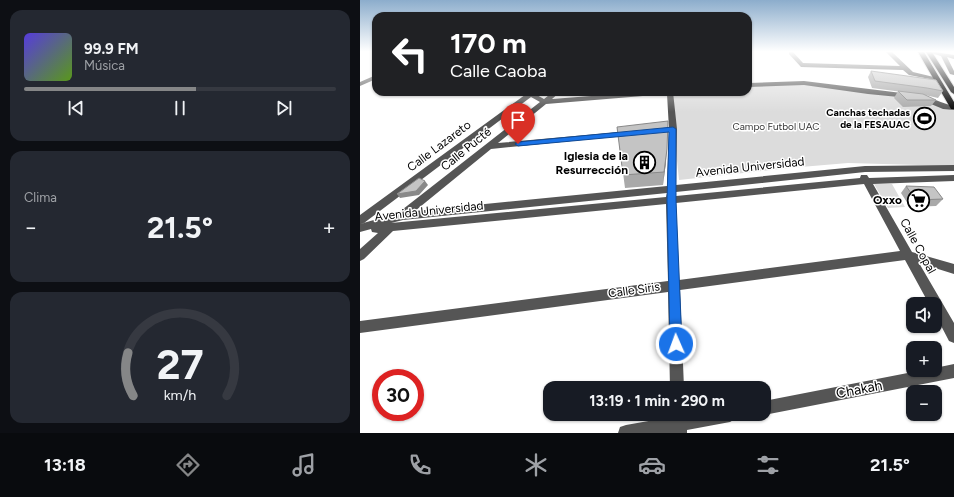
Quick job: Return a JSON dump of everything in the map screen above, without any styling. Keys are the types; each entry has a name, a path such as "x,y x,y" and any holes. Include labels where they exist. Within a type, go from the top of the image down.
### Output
{"main road":[{"path":"932,72 954,108"},
{"path":"942,72 954,92"}],"street":[{"path":"909,72 911,74 935,78"},
{"path":"360,84 372,79"},
{"path":"752,85 804,83 868,92 920,97 946,107 954,108"},
{"name":"Calle Lazareto","path":"360,220 528,96"},
{"path":"536,96 545,102 619,96"},
{"name":"Calle Pucté","path":"360,256 403,216 552,96"},
{"path":"669,96 677,381"},
{"path":"488,147 642,132"},
{"name":"Avenida Universidad","path":"360,230 672,194 861,169 954,168"},
{"name":"Calle Copal","path":"861,169 954,336"},
{"name":"Avenida Universidad","path":"360,230 403,216 672,194 867,181 954,178"},
{"name":"Calle Siris","path":"360,327 908,254 954,269"},
{"name":"Chakah","path":"771,407 954,371"},
{"path":"626,433 694,421"}],"green space":[{"name":"Campo Futbol UAC","path":"795,83 916,96 954,108 954,166 848,163 679,180 670,96 752,96 752,85"},
{"path":"874,184 892,184 905,207 888,208"}],"building":[{"path":"871,72 936,80 943,91 927,88 875,81"},
{"path":"898,91 923,94 936,100 907,100"},
{"name":"Iglesia de la Resurrección","path":"668,121 664,172 623,175 617,127"},
{"path":"419,178 425,181 416,191 397,194"},
{"path":"906,186 934,187 943,199 916,200"}],"place":[{"name":"Canchas techadas de la FESAUAC","path":"925,118"},
{"name":"Iglesia de la Resurrección","path":"644,163"},
{"name":"Oxxo","path":"918,200"}],"route":[{"path":"518,144 673,129 671,200 676,344"}]}
